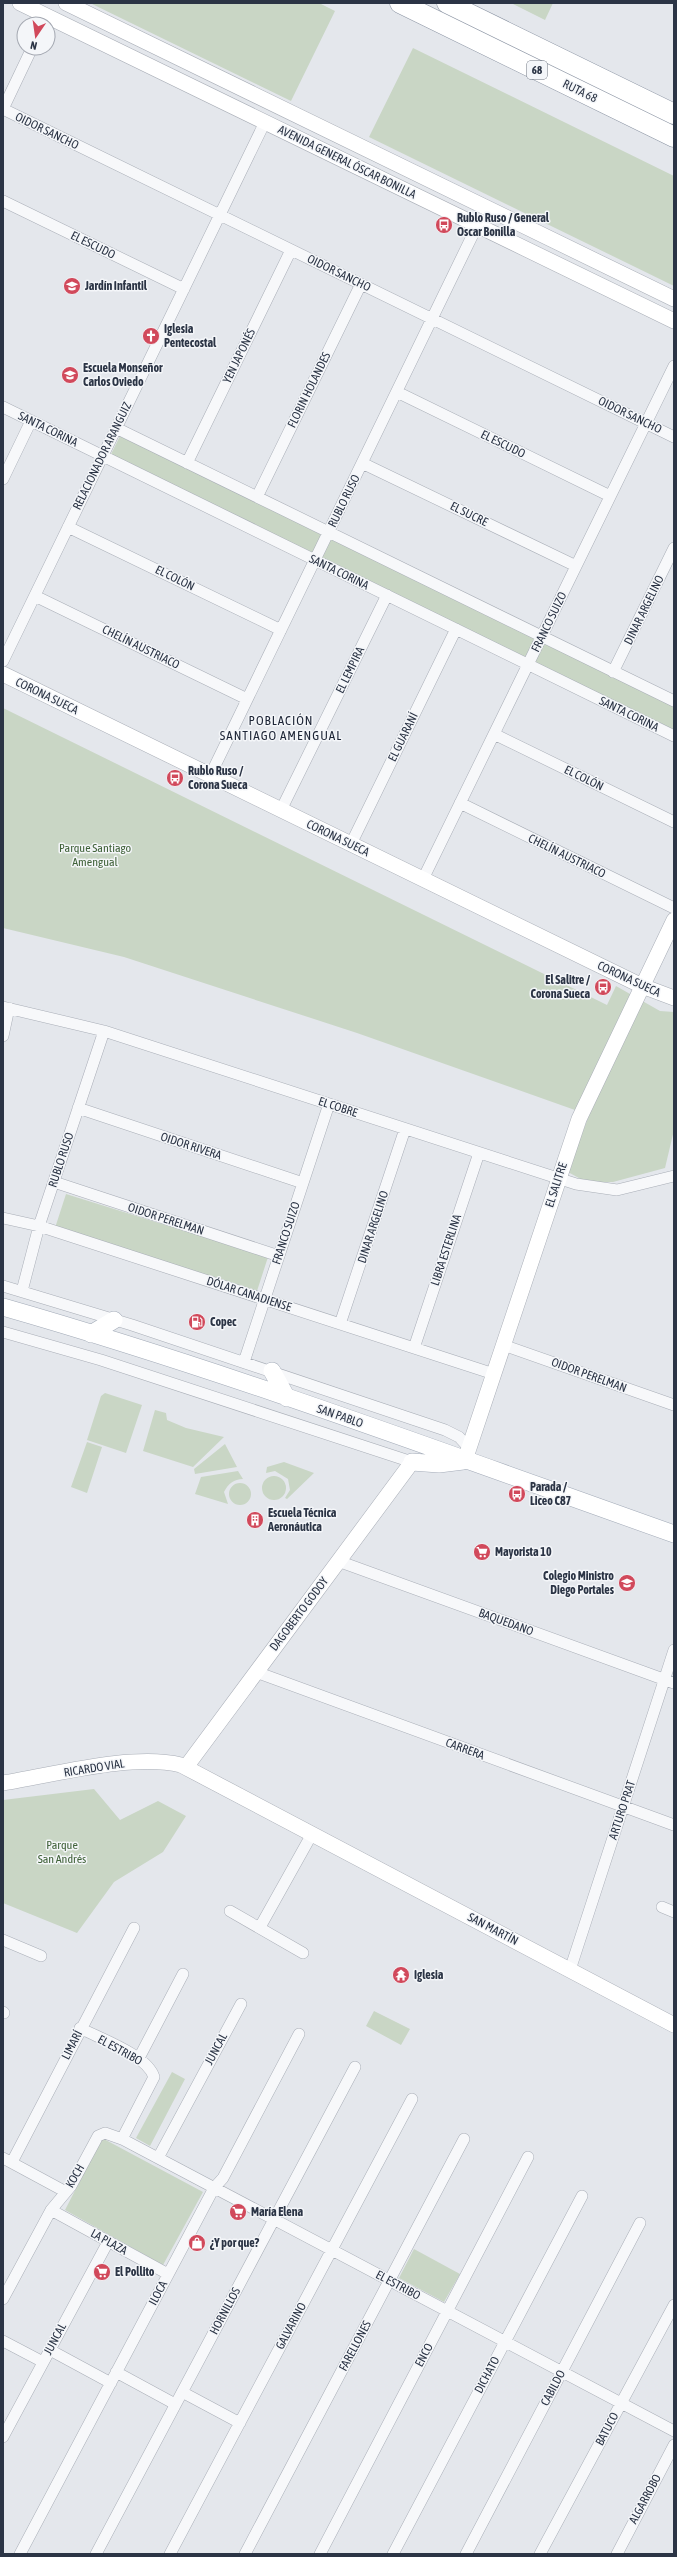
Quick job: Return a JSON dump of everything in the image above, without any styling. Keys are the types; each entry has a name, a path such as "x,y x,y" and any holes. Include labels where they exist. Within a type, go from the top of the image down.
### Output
{"highway":[{"name":"RUTA 68","path":"400,3 674,137"},
{"name":"RUTA 68","path":"447,3 674,114"}],"main road":[{"name":"SAN PABLO","path":"3,1307 91,1334 286,1398 467,1454 674,1534"},
{"path":"91,1334 114,1320"},
{"path":"272,1372 286,1398"},
{"path":"412,1462 439,1464 467,1454"}],"street":[{"name":"AVENIDA GENERAL ÓSCAR BONILLA","path":"20,3 40,16"},
{"name":"AVENIDA GENERAL ÓSCAR BONILLA","path":"66,3 674,299"},
{"name":"AVENIDA GENERAL ÓSCAR BONILLA","path":"56,25 265,122 674,321"},
{"path":"3,109 28,56"},
{"name":"OIDOR SANCHO","path":"3,109 674,437"},
{"name":"RELACIONADOR ARANGUIZ","path":"3,661 265,122"},
{"name":"EL ESCUDO","path":"3,201 184,289"},
{"name":"RUBLO RUSO","path":"210,776 477,226"},
{"name":"YEN JAPONÉS","path":"187,463 291,250"},
{"name":"FLORIN HOLANDES","path":"257,497 361,284"},
{"name":"FRANCO SUIZO","path":"423,880 674,366"},
{"name":"EL ESCUDO","path":"397,392 610,496"},
{"name":"SANTA CORINA","path":"3,407 674,736"},
{"path":"3,479 31,421"},
{"path":"116,428 674,701"},
{"name":"EL SUCRE","path":"362,463 576,566"},
{"name":"EL COLÓN","path":"68,527 281,630"},
{"name":"DINAR ARGELINO","path":"613,672 674,548"},
{"name":"EL LEMPIRA","path":"281,810 386,595"},
{"name":"CHELÍN AUSTRIACO","path":"35,596 247,699"},
{"name":"EL GUARANÍ","path":"351,844 456,629"},
{"name":"CORONA SUECA","path":"3,674 642,986 674,998"},
{"name":"EL COLÓN","path":"494,734 674,822"},
{"name":"CHELÍN AUSTRIACO","path":"460,803 674,908"},
{"name":"EL SALITRE","path":"467,1454 558,1179 586,1102 674,920"},
{"path":"3,1036 6,1008"},
{"name":"EL COBRE","path":"6,1008 104,1031 558,1179 587,1187 616,1190 674,1176"},
{"name":"RUBLO RUSO","path":"22,1291 39,1226 104,1031"},
{"name":"FRANCO SUIZO","path":"244,1362 329,1104"},
{"name":"OIDOR RIVERA","path":"78,1108 303,1183"},
{"name":"DINAR ARGELINO","path":"340,1324 405,1129"},
{"name":"LIBRA ESTERLINA","path":"414,1348 478,1153"},
{"name":"OIDOR PERELMAN","path":"54,1182 279,1256"},
{"name":"DÓLAR CANADIENSE","path":"3,1218 39,1226 494,1374"},
{"name":"SAN PABLO","path":"3,1286 244,1362 445,1430 465,1441 467,1454"},
{"name":"SAN PABLO","path":"3,1332 101,1360 412,1462"},
{"name":"OIDOR PERELMAN","path":"503,1345 674,1405"},
{"name":"DAGOBERTO GODOY","path":"186,1767 412,1462"},
{"name":"BAQUEDANO","path":"338,1561 669,1681"},
{"name":"ARTURO PRAT","path":"570,1970 623,1807 669,1681 674,1650"},
{"name":"CARRERA","path":"256,1672 674,1825"},
{"name":"RICARDO VIAL","path":"3,1783 130,1762 165,1762 186,1767"},
{"name":"SAN MARTÍN","path":"186,1767 674,2025"},
{"path":"260,1927 312,1834"},
{"path":"662,1907 674,1912"},
{"path":"230,1911 303,1953"},
{"name":"LIMARÍ","path":"7,2160 134,1928"},
{"path":"3,1940 41,1956"},
{"path":"139,2058 183,1974"},
{"name":"JUNCAL","path":"158,2158 241,2004"},
{"name":"EL ESTRIBO","path":"80,2028 139,2058 151,2068 154,2077 122,2139 674,2432"},
{"name":"ILOCA","path":"20,2554 214,2188 223,2178 299,2034"},
{"name":"HORNILLOS","path":"96,2554 355,2067"},
{"name":"GALVARINO","path":"170,2554 412,2099"},
{"name":"KOCH","path":"3,2299 50,2210 66,2192 100,2134 106,2132 122,2139"},
{"name":"FARELLONES","path":"245,2554 464,2139"},
{"name":"ENCO","path":"320,2554 528,2157"},
{"path":"7,2160 66,2192"},
{"name":"DICHATO","path":"393,2554 582,2196"},
{"name":"LA PLAZA","path":"50,2210 168,2274"},
{"name":"CABILDO","path":"466,2554 640,2223"},
{"name":"JUNCAL","path":"3,2437 108,2242"},
{"name":"BATUCO","path":"540,2554 674,2305"},
{"path":"3,2341 43,2362"},
{"path":"50,2350 110,2383"},
{"path":"116,2372 176,2404"},
{"path":"182,2392 240,2423"},
{"name":"ALGARROBO","path":"617,2554 674,2445"}],"green space":[{"path":"90,3 319,3 335,11 291,101"},
{"path":"511,3 553,3 545,20"},
{"path":"413,48 674,176 674,286 369,137"},
{"path":"121,434 674,707 674,731 111,454"},
{"name":"Parque Santiago Amengual","path":"3,708 607,1005 616,986 660,1011 674,1012 674,1130 665,1168 613,1182 586,1182 568,1172 589,1115 357,1033 124,957 3,928"},
{"path":"66,1194 268,1257 257,1291 55,1228"},
{"path":"105,1393 142,1405 126,1453 87,1440 101,1396"},
{"path":"155,1410 166,1413 167,1420 186,1428 224,1437 193,1467 143,1451"},
{"path":"87,1442 102,1447 87,1493 71,1487"},
{"path":"225,1444 237,1467 195,1474 194,1469"},
{"path":"284,1462 314,1473 287,1499 285,1498 290,1490 288,1479 275,1471 266,1473 267,1467"},
{"path":"238,1471 243,1479 232,1482 224,1492 228,1504 195,1494 201,1477"},
{"path":"274,1476 282,1480 286,1488 282,1496 274,1500 266,1496 262,1488 266,1480"},
{"path":"240,1483 244,1484 250,1490 250,1498 244,1504 240,1505 236,1504 230,1498 229,1494 230,1490 236,1484"},
{"name":"Parque San Andrés","path":"94,1789 120,1820 158,1801 186,1816 163,1852 114,1882 77,1933 3,1903 3,1800"},
{"path":"374,2011 410,2029 401,2045 366,2026"},
{"path":"172,2072 185,2079 150,2146 136,2138"},
{"path":"102,2138 203,2192 163,2265 65,2210"},
{"path":"414,2249 460,2274 444,2302 399,2278"}],"place":[{"name":"Rublo Ruso / General Oscar Bonilla","path":"444,225"},
{"name":"Jardín Infantil","path":"72,286"},
{"name":"Iglesia Pentecostal","path":"151,336"},
{"name":"Escuela Monseñor Carlos Oviedo","path":"70,375"},
{"name":"Rublo Ruso / Corona Sueca","path":"175,778"},
{"name":"El Salitre / Corona Sueca","path":"603,987"},
{"name":"Copec","path":"197,1322"},
{"name":"Parada / Liceo C87","path":"517,1494"},
{"name":"Escuela Técnica Aeronáutica","path":"255,1520"},
{"name":"Mayorista 10","path":"482,1552"},
{"name":"Colegio Ministro Diego Portales","path":"627,1583"},
{"name":"Iglesia","path":"401,1975"},
{"name":"María Elena","path":"238,2212"},
{"name":"¿Y por que?","path":"197,2243"},
{"name":"El Pollito","path":"102,2272"}],"district":[{"name":"POBLACIÓN SANTIAGO AMENGUAL","path":"281,728"}]}
